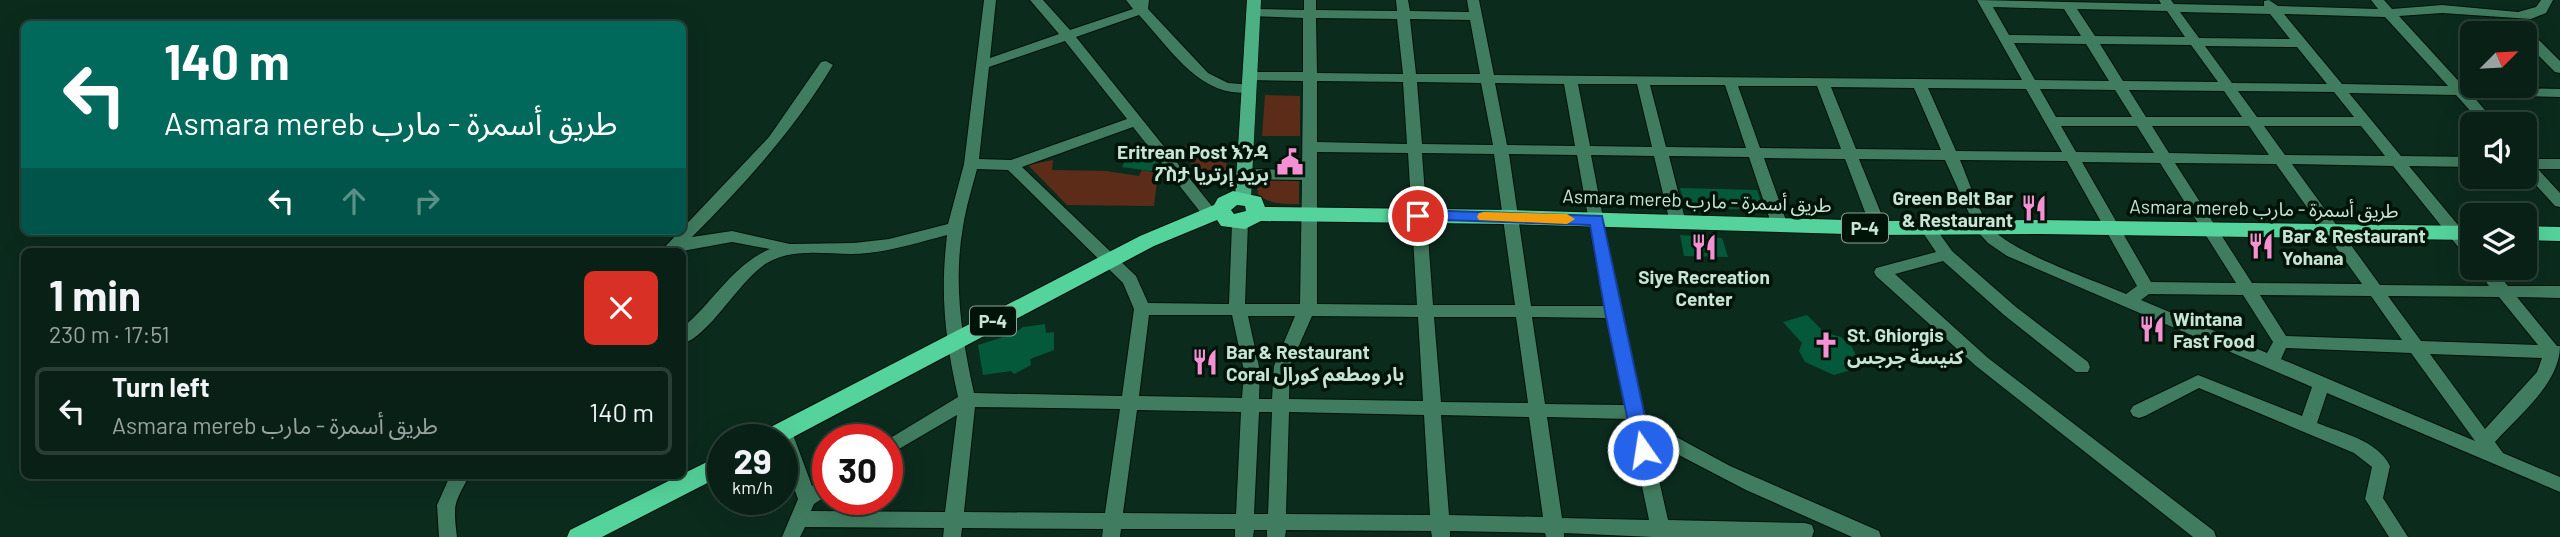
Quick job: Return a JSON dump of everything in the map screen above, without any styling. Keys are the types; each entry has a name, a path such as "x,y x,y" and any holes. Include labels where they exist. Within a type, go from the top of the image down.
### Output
{"highway":[{"name":"P-4","path":"797,424 1109,261 1181,225 1215,212 1228,200 1243,198"},
{"path":"1215,212 1228,220 1248,219 1258,210 1254,202 1243,198"},
{"name":"Asmara mereb طريق أسمرة - مارب","path":"1248,219 1310,216 1509,217 1879,228 2460,233"},
{"path":"2537,233 2560,234"},
{"path":"579,537 707,472"}],"main road":[{"path":"1243,198 1254,7"}],"street":[{"path":"953,528 967,400 954,341 950,279 955,228 971,164 990,0"},
{"path":"1036,0 1215,212"},
{"path":"1473,0 1501,151 1555,532"},
{"path":"2377,0 2479,112"},
{"path":"2146,288 1984,2 2269,5 2389,13 2442,4 2507,16 2530,15 2541,9 2547,0"},
{"path":"982,65 1068,36 1139,3 1203,76 1216,85 1233,89 1249,82 1311,76 2226,86 2560,93"},
{"path":"2067,3 2281,342"},
{"path":"2167,3 2496,457"},
{"path":"2269,5 2397,159 2460,229"},
{"path":"1254,7 1403,8 1474,16"},
{"path":"1277,529 1282,366 1309,303 1310,7"},
{"path":"1403,8 1410,77 1440,530"},
{"path":"2507,16 2512,21"},
{"path":"2004,39 2301,43"},
{"path":"2538,47 2560,69"},
{"path":"686,235 711,211 808,97 826,65"},
{"path":"1570,78 1613,312 1662,533"},
{"path":"1642,79 1678,223"},
{"path":"1730,81 1780,226"},
{"path":"1822,82 1879,228"},
{"path":"1919,83 1982,227 1993,239 2013,251 2560,485"},
{"path":"971,164 1012,165 1137,120"},
{"path":"2050,121 2366,122"},
{"path":"1310,148 2460,161"},
{"path":"2537,164 2560,164"},
{"path":"1012,165 1130,280 1142,309 1113,528"},
{"path":"1244,174 1310,175"},
{"path":"2537,177 2560,202"},
{"path":"1244,529 1252,371 1238,309 1248,219"},
{"path":"1927,227 1946,255 2010,311 2082,367"},
{"path":"677,248 726,234 746,236 789,249 868,248 955,228"},
{"path":"672,248 686,235"},
{"path":"686,335 698,326 736,281 762,258 789,249"},
{"path":"1946,255 1882,272 1982,362 2207,537"},
{"path":"2494,280 2556,352"},
{"path":"2129,300 2146,288 2560,292"},
{"path":"1142,309 1613,312"},
{"path":"2272,361 2281,342"},
{"path":"2281,342 2556,352"},
{"path":"2485,441 2545,375 2556,352"},
{"path":"2139,411 2198,381 2374,457 2381,466 2374,499 2399,537"},
{"path":"2307,426 2322,382"},
{"path":"903,439 967,400 1130,405 1537,410 1636,418 1685,453 1748,485 1872,537"},
{"path":"448,537 444,505 447,491 457,479"},
{"path":"798,480 807,499"},
{"path":"791,537 807,499 812,496"},
{"path":"800,519 953,528 1805,534 1797,505"}],"shaded area":[{"path":"1265,95 1300,96 1300,136 1262,136"},
{"path":"1194,143 1192,158 1221,159 1223,144 1228,144 1226,171 1196,169 1178,149"},
{"path":"1053,160 1052,170 1106,171 1139,176 1142,170 1158,173 1154,206 1067,205 1028,165"},
{"path":"1269,179 1299,179 1299,204 1272,202 1258,194 1257,188"}],"building":[{"path":"1144,147 1161,167 1151,171 1122,167 1129,153"},
{"path":"1680,188 1757,190 1764,210 1685,208"},
{"name":"Siye Recreation Center","path":"1680,235 1722,238 1728,257 1684,256"},
{"name":"St. Ghiorgis كنيسة جرجس","path":"1807,315 1824,332 1841,337 1852,347 1858,360 1854,369 1834,375 1805,362 1799,351 1802,343 1783,322"},
{"path":"1045,324 1046,333 1054,332 1054,350 1030,359 1031,365 1014,374 1011,371 983,375 978,345 1013,334 1023,327"}],"slow traffic":[{"path":"1484,217 1567,219"}],"place":[{"name":"Eritrean Post እንዳ ፖስታ بريد إرتريا","path":"1290,162"},
{"name":"Green Belt Bar & Restaurant","path":"2034,208"},
{"name":"Bar & Restaurant Yohana","path":"2261,246"},
{"name":"Siye Recreation Center","path":"1704,247"},
{"name":"Wintana Fast Food","path":"2152,329"},
{"name":"St. Ghiorgis كنيسة جرجس","path":"1826,345"},
{"name":"Bar & Restaurant Coral بار ومطعم كورال","path":"1205,362"}],"route":[{"path":"1418,216 1597,220 1613,312 1643,450"}]}
